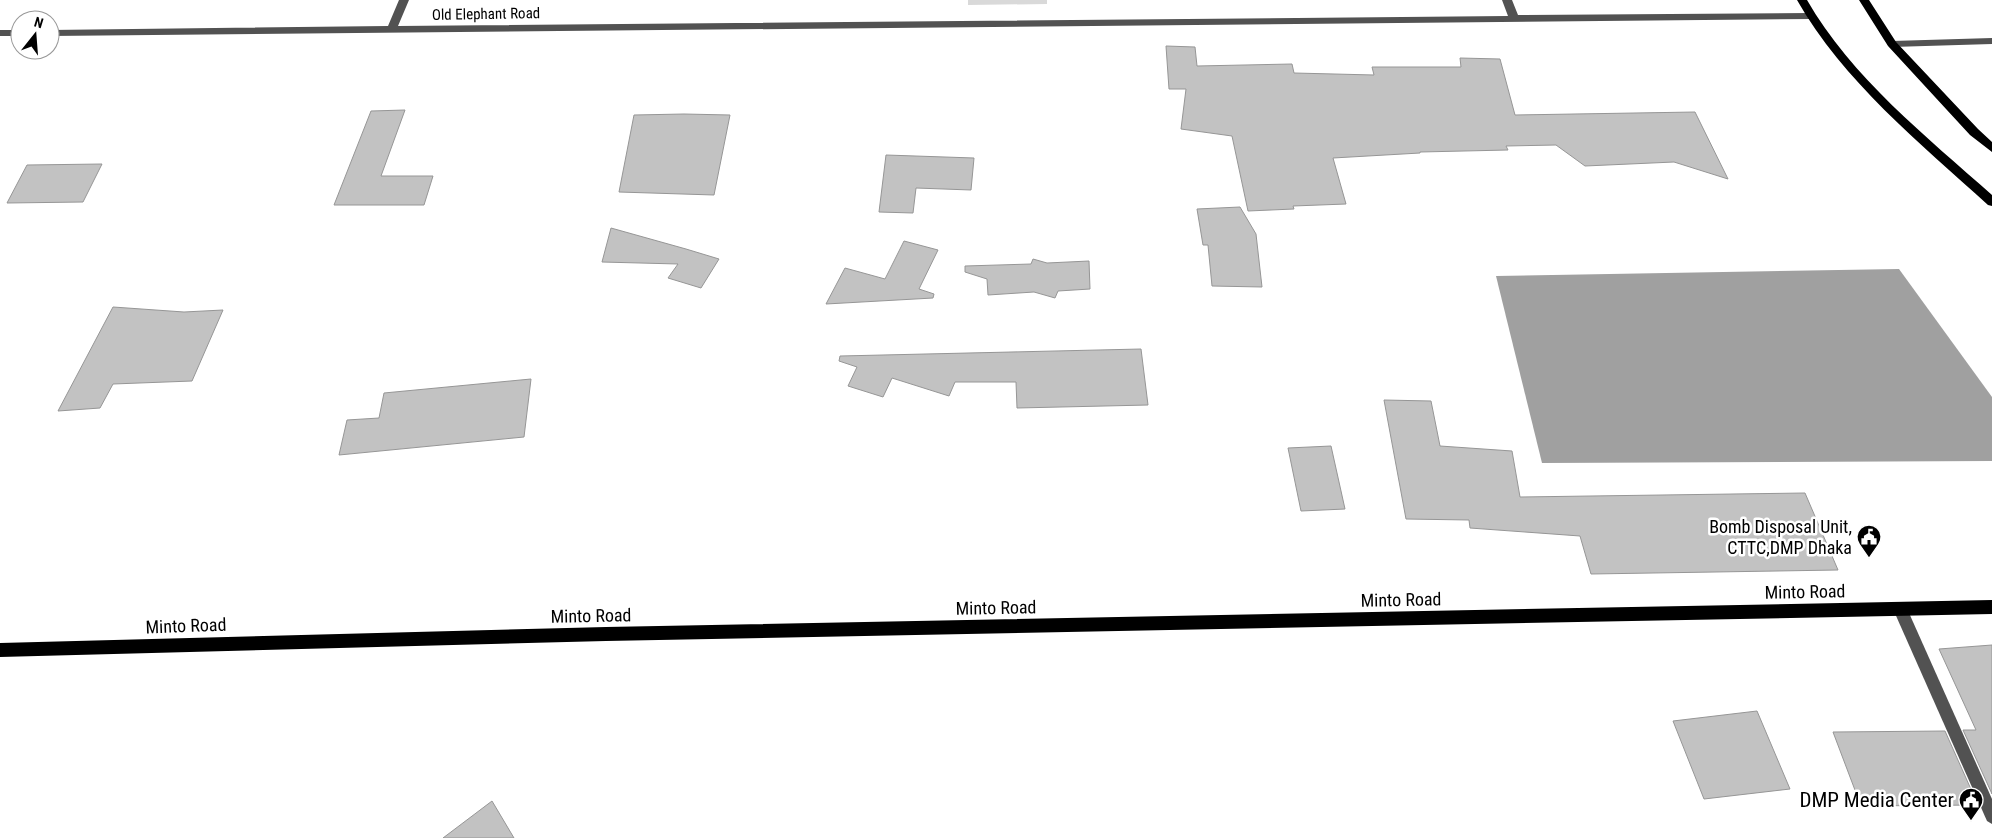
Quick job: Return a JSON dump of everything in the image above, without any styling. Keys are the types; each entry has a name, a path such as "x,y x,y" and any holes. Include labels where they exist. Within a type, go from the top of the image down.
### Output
{"main road":[{"path":"1802,0 1811,16 1837,51 1874,92 1942,158 1992,202"},
{"path":"1864,0 1892,44 1974,132 1992,148"},
{"name":"Minto Road","path":"0,650 606,634 1992,607"}],"street":[{"path":"391,30 404,0"},
{"path":"1507,0 1514,18"},
{"name":"Old Elephant Road","path":"60,33 1811,16"},
{"path":"1892,44 1992,41"},
{"path":"1900,609 1992,816"}],"shaded area":[{"path":"968,0 1047,0 1047,4 968,5"},
{"path":"1899,269 1992,397 1992,461 1542,463 1496,276"}],"building":[{"path":"1166,46 1195,47 1197,66 1292,64 1294,73 1374,75 1372,67 1461,67 1460,58 1500,59 1515,115 1695,112 1728,179 1674,162 1585,166 1556,145 1506,146 1508,150 1420,152 1333,158 1346,204 1293,206 1294,209 1248,211 1232,136 1181,129 1186,89 1169,89"},
{"path":"405,110 381,176 433,176 424,205 334,205 371,111"},
{"path":"634,115 730,115 714,195 619,192"},
{"path":"886,155 974,158 971,190 916,188 913,213 879,212"},
{"path":"102,164 83,202 7,203 27,165"},
{"path":"1240,207 1256,234 1262,287 1212,286 1208,245 1203,245 1197,209"},
{"path":"611,228 719,259 701,288 668,278 678,264 602,262"},
{"path":"904,241 938,250 919,289 934,294 933,298 826,304 845,268 885,279"},
{"path":"1033,259 1047,263 1089,261 1090,289 1058,291 1055,298 1034,292 988,295 987,279 965,272 965,266 1031,264"},
{"path":"113,307 184,312 223,310 192,381 113,384 100,408 58,411"},
{"path":"1141,349 1148,405 1017,408 1016,382 955,382 949,396 892,378 883,397 848,386 857,367 839,361 840,356"},
{"path":"531,379 524,437 339,455 347,420 379,418 384,393"},
{"path":"1384,400 1431,401 1440,446 1512,451 1520,497 1805,493 1838,570 1591,574 1580,536 1470,528 1469,520 1406,519"},
{"path":"1331,446 1345,509 1301,511 1288,448"},
{"path":"1992,645 1992,794 1963,730 1976,730 1939,649"},
{"path":"1757,711 1790,789 1704,799 1673,721"},
{"path":"1945,731 1978,805 1861,806 1833,732"},
{"path":"492,801 514,838 443,838"}],"place":[{"name":"Bomb Disposal Unit, CTTC,DMP Dhaka","path":"1869,558"},
{"name":"DMP Media Center","path":"1971,821"}]}
